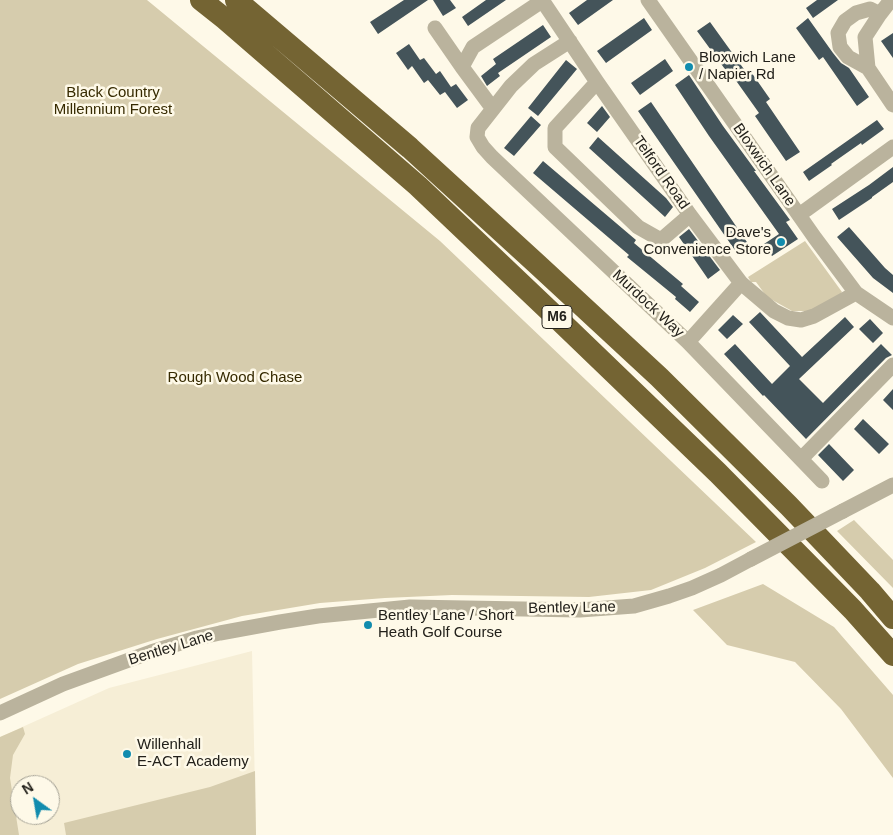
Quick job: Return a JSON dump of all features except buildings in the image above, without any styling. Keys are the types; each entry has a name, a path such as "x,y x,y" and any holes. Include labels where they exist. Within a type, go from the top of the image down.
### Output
{"highway":[{"name":"M6","path":"201,0 418,186 551,312 718,472 853,610 893,656"},
{"name":"M6","path":"236,0 410,148 659,377 789,506 870,591 893,618"}],"street":[{"path":"462,67 473,47 542,0"},
{"name":"Telford Road","path":"542,0 690,215 741,283 774,311 788,318 801,320 814,316 856,293"},
{"path":"868,68 865,37 892,0"},
{"name":"Bloxwich Lane","path":"652,1 799,215 856,293 893,318"},
{"path":"880,14 870,9 856,13 845,21 838,33 840,47 848,57 868,68 893,105"},
{"path":"435,28 493,109 511,86 534,64 570,41"},
{"path":"597,82 555,128 555,147 638,227 661,240 690,215"},
{"name":"Murdock Way","path":"493,109 478,128 476,137 483,147 688,342 822,481"},
{"path":"799,215 893,147"},
{"path":"688,342 741,283"},
{"path":"801,460 893,365"},
{"name":"Bentley Lane","path":"0,713 63,684 142,655 197,638 280,622 318,616 410,607 580,610 627,606 669,596 721,575 893,485"}],"shaded area":[{"name":"Willenhall E-ACT Academy","path":"252,651 256,835 0,835 0,737 109,688"}],"green space":[{"name":"Black Country Millennium Forest","path":"0,0 147,0 440,241 756,542 705,568 651,590 589,597 452,595 385,598 320,603 242,616 157,639 78,664 0,699"},
{"path":"805,241 842,292 832,302 809,311 792,311 767,297 756,282 751,282 748,277"},
{"path":"854,520 893,560 893,588 837,531"},
{"path":"763,584 834,627 893,695 893,778 841,709 795,662 727,645 693,610"},
{"path":"23,727 25,734 13,755 10,775 10,825 17,825 19,835 0,835 0,737"},
{"path":"255,771 256,835 66,835 64,823 210,787"}],"place":[{"name":"Bloxwich Lane / Napier Rd","path":"689,67"},
{"name":"Dave's Convenience Store","path":"781,242"},
{"name":"Bentley Lane / Short Heath Golf Course","path":"368,625"},
{"name":"Willenhall E-ACT Academy","path":"127,754"}],"park label":[{"name":"Rough Wood Chase","path":"235,378"}]}
